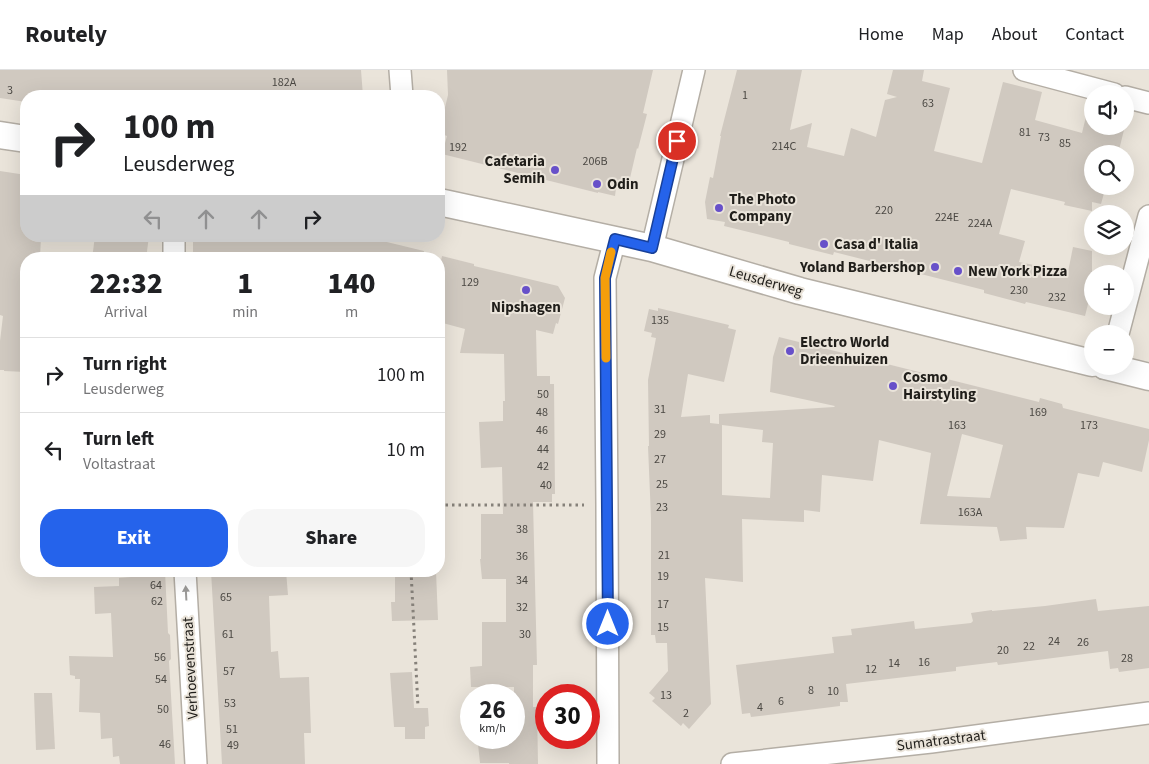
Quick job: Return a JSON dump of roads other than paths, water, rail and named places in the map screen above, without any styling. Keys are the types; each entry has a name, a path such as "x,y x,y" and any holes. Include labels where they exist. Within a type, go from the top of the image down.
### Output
{"street":[{"path":"400,70 402,90"},
{"path":"652,248 694,70"},
{"path":"1024,70 1084,86"},
{"path":"1134,99 1149,103"},
{"path":"0,135 20,138"},
{"name":"Leusderweg","path":"445,203 652,248 800,291 1084,361"},
{"path":"1120,325 1149,216"},
{"path":"608,764 605,278 615,239"},
{"name":"Leusderweg","path":"1134,373 1149,377"},
{"name":"Verhoevenstraat","path":"185,577 196,764"},
{"name":"Sumatrastraat","path":"732,764 931,742 1149,714"}],"place":[{"name":"Cafetaria Semih","path":"555,170"},
{"name":"Odin","path":"597,184"},
{"name":"The Photo Company","path":"719,208"},
{"name":"Casa d' Italia","path":"824,244"},
{"name":"Yoland Barbershop","path":"935,267"},
{"name":"New York Pizza","path":"958,271"},
{"name":"Nipshagen","path":"526,290"},
{"name":"Electro World Drieenhuizen","path":"790,351"},
{"name":"Cosmo Hairstyling","path":"893,386"}]}
